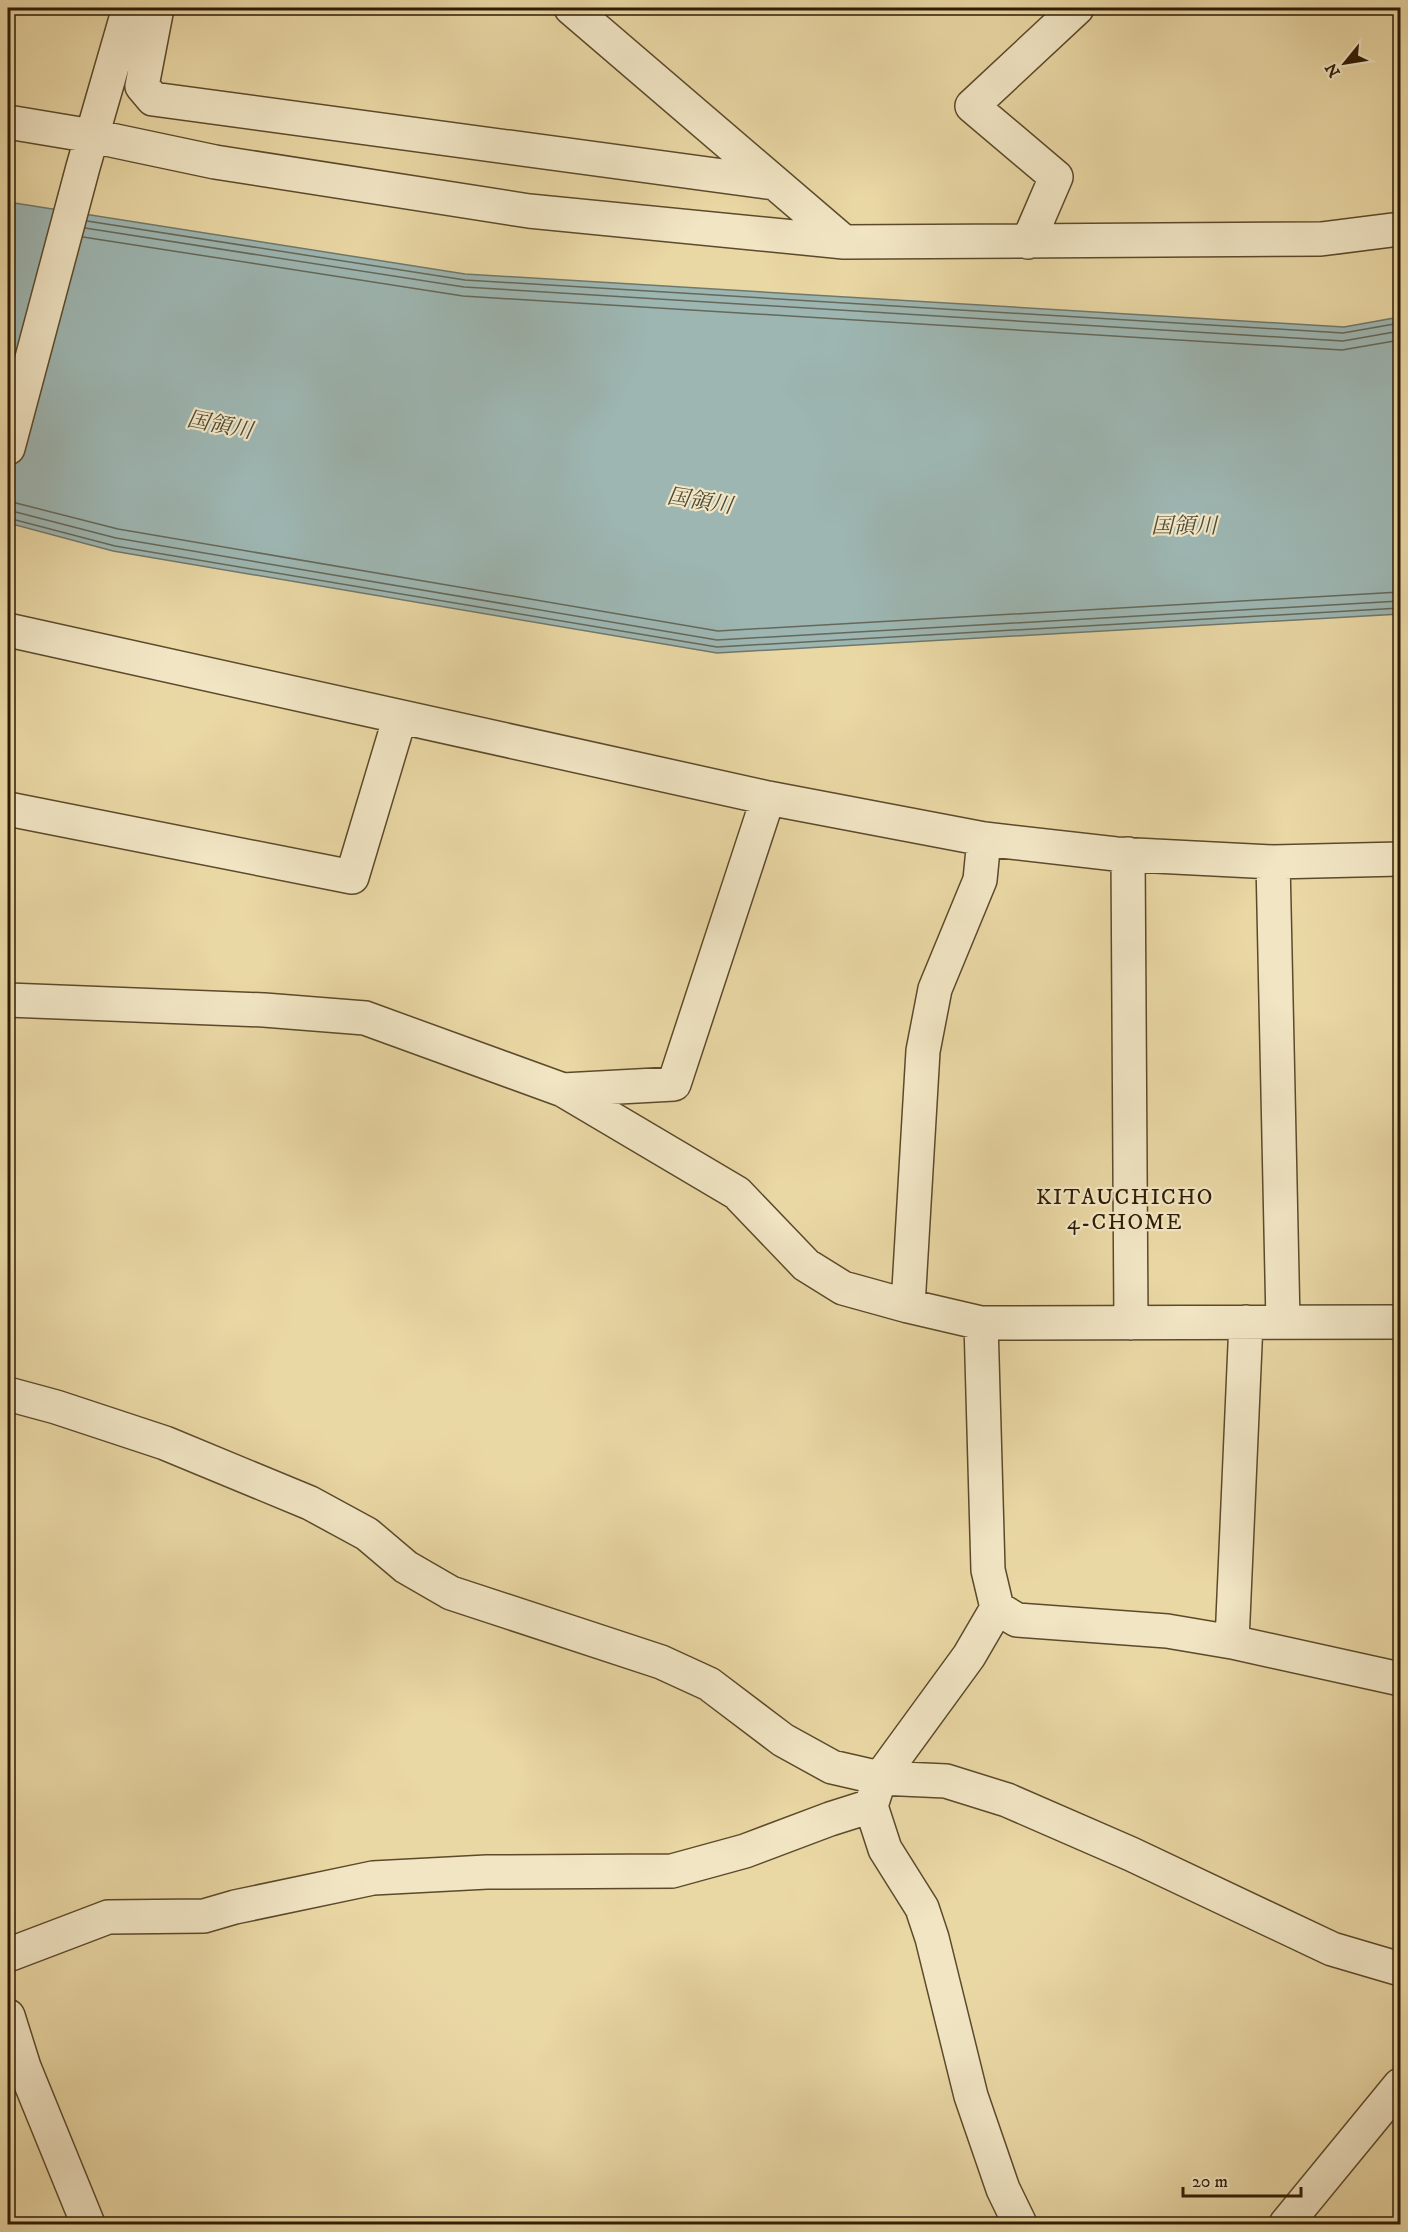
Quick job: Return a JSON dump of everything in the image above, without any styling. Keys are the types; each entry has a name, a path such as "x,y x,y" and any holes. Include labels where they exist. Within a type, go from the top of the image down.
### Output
{"street":[{"path":"8,448 83,167 129,8"},
{"path":"157,8 142,86 153,99 774,183"},
{"path":"571,8 844,242"},
{"path":"1028,242 1056,177 972,106 1077,8"},
{"path":"8,122 92,136 215,162 529,212 844,242 1321,239 1401,229"},
{"path":"8,630 768,798 984,839 1128,854 1273,862 1401,859"},
{"path":"8,809 352,876 400,717"},
{"path":"563,1090 674,1084 768,798"},
{"path":"908,1306 923,1052 936,989 980,880 984,839"},
{"path":"1128,854 1131,1323"},
{"path":"1273,862 1283,1322"},
{"path":"8,1000 264,1010 365,1018 563,1090 737,1193 806,1265 843,1288 981,1323 1401,1322"},
{"path":"1232,1642 1246,1322"},
{"path":"981,1323 988,1570 997,1608 969,1656 876,1792 885,1849 922,1908 932,1938 971,2096 1003,2189 1020,2224"},
{"path":"8,1394 56,1407 165,1443 310,1503 367,1534 406,1567 451,1593 661,1662 709,1683 783,1740 876,1792"},
{"path":"997,1608 1017,1620 1167,1631 1232,1642 1401,1678"},
{"path":"8,1955 108,1917 204,1916 235,1907 373,1878 487,1872 672,1871 745,1851 830,1818 876,1792 946,1781 1007,1800 1131,1854 1332,1949 1401,1969"},
{"path":"8,2016 24,2067 88,2224"},
{"path":"1286,2224 1401,2085"}],"water":[{"name":"国領川","path":"8,202 465,274 1344,327 1400,317 1400,614 717,653 113,551 8,523"}],"district":[{"name":"KITAUCHICHO 4-CHOME","path":"1125,1208"}]}
